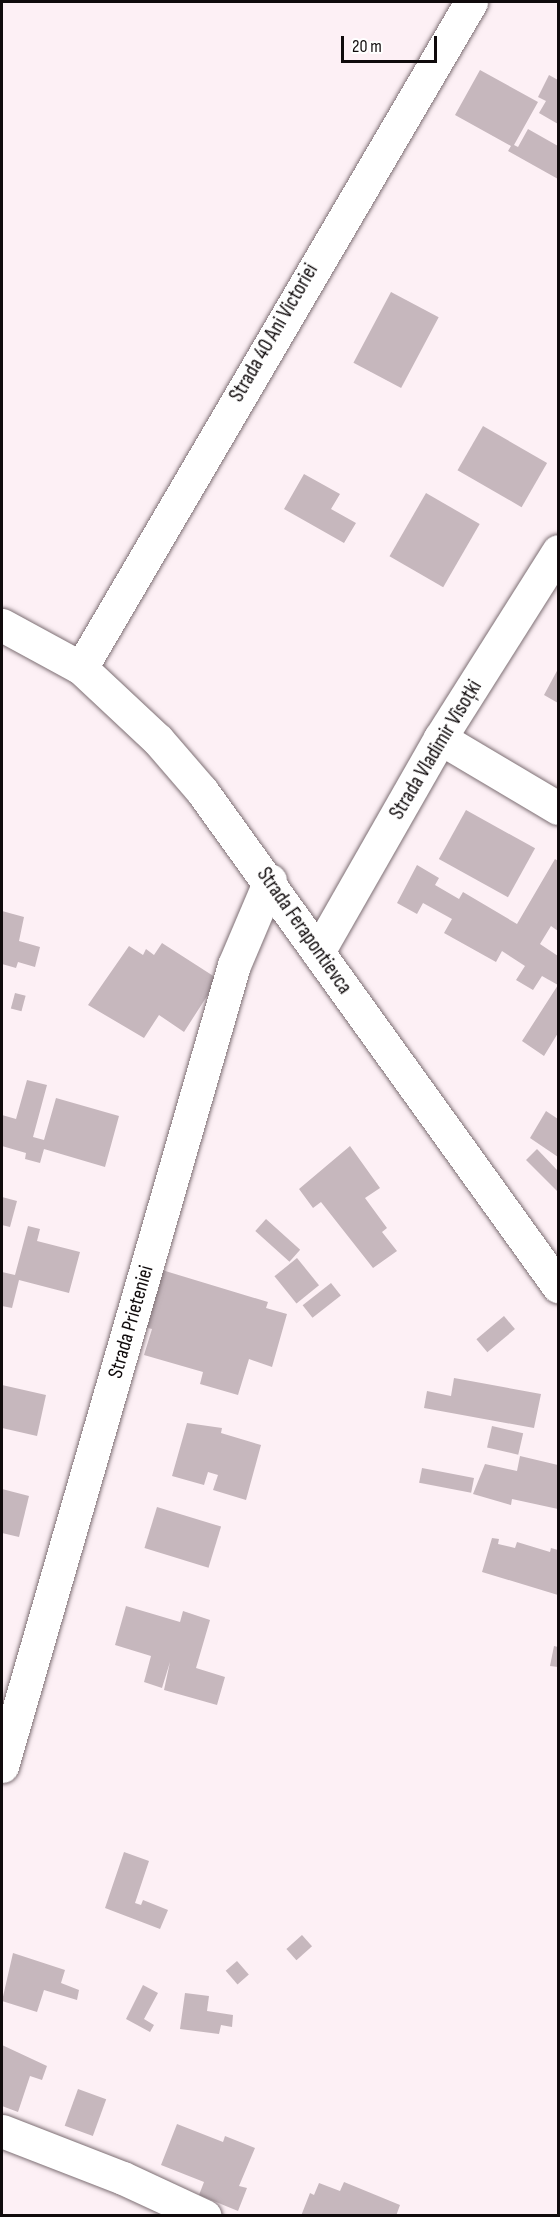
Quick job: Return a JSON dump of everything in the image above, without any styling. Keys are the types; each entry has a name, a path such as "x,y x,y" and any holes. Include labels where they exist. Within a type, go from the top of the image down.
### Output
{"street":[{"name":"Strada 40 Ani Victoriei","path":"81,668 336,226 471,2"},
{"name":"Strada Vladimir Vîsoțki","path":"318,952 440,738 558,551"},
{"name":"Strada Ferapontievca","path":"2,625 81,668 158,740 270,880 318,952 558,1286"},
{"path":"440,738 558,808"},
{"name":"Strada Prieteniei","path":"2,1766 234,965 270,880"},
{"path":"2,2131 123,2178 205,2216"}],"building":[{"path":"480,70 538,102 514,145 518,147 528,129 558,146 558,179 508,151 511,146 455,115"},
{"path":"549,75 558,80 558,124 539,113 546,101 538,97"},
{"path":"391,292 439,317 401,388 353,363"},
{"path":"483,426 547,463 522,507 458,470"},
{"path":"304,474 340,494 331,509 356,523 344,543 284,509"},
{"path":"426,493 480,524 443,587 390,556"},
{"path":"558,669 558,703 544,695"},
{"path":"466,810 535,848 508,897 439,859"},
{"path":"555,859 558,861 558,931 551,926 540,944 558,956 558,985 542,976 533,990 516,980 525,966 502,951 496,962 444,933 452,919 423,903 417,914 397,903 417,865 439,878 435,885 459,899 463,892 517,924"},
{"path":"2,911 24,917 19,941 40,947 35,967 18,962 16,968 2,964"},
{"path":"162,943 218,979 184,1032 159,1015 144,1038 88,1005 129,946 143,955 146,949 154,955"},
{"path":"558,985 558,1033 544,1056 522,1041"},
{"path":"15,993 26,996 21,1011 11,1008"},
{"path":"27,1080 47,1085 33,1137 44,1140 56,1098 119,1116 105,1167 44,1149 40,1163 25,1159 26,1153 2,1146 2,1115 16,1119"},
{"path":"546,1111 558,1119 558,1157 530,1138"},
{"path":"350,1146 380,1188 365,1198 387,1228 382,1232 397,1251 373,1268 321,1202 313,1208 299,1189"},
{"path":"537,1149 558,1171 557,1191 526,1160"},
{"path":"2,1197 17,1201 10,1227 2,1225"},
{"path":"266,1219 300,1250 289,1262 255,1231"},
{"path":"28,1226 40,1229 37,1241 80,1252 69,1293 19,1280 12,1308 2,1306 2,1272 15,1275"},
{"path":"297,1258 319,1285 296,1303 274,1276"},
{"path":"162,1270 268,1302 266,1308 287,1314 272,1367 249,1359 238,1395 200,1384 203,1372 144,1355 152,1329 144,1327"},
{"path":"331,1283 341,1296 312,1318 303,1305"},
{"path":"504,1316 515,1329 487,1352 476,1339"},
{"path":"454,1378 541,1394 534,1428 424,1408 427,1391 451,1396"},
{"path":"2,1385 46,1395 37,1436 2,1428"},
{"path":"187,1423 222,1428 221,1433 261,1445 246,1500 213,1490 218,1475 208,1472 204,1485 172,1476"},
{"path":"492,1426 523,1433 518,1455 487,1447"},
{"path":"520,1456 558,1465 558,1509 512,1499 511,1505 473,1494 485,1464 517,1471"},
{"path":"422,1468 474,1478 471,1493 419,1483"},
{"path":"2,1489 29,1496 19,1537 2,1533"},
{"path":"157,1507 221,1527 209,1568 144,1548"},
{"path":"492,1538 499,1539 498,1544 515,1548 517,1542 550,1552 551,1548 558,1550 558,1595 482,1572"},
{"path":"126,1606 180,1622 183,1611 210,1620 196,1668 225,1677 217,1705 164,1690 170,1662 162,1688 144,1682 151,1656 115,1645"},
{"path":"554,1646 558,1647 558,1667 550,1666"},
{"path":"124,1852 149,1861 135,1903 141,1905 143,1900 168,1910 160,1929 105,1908"},
{"path":"302,1935 312,1946 296,1960 286,1949"},
{"path":"13,1953 65,1970 61,1983 79,1990 77,2000 44,1990 37,2012 2,2001"},
{"path":"237,1961 249,1975 237,1984 226,1971"},
{"path":"143,1985 158,1993 144,2019 154,2025 150,2032 126,2019"},
{"path":"185,1993 209,1996 207,2011 233,2015 232,2027 221,2025 219,2034 180,2029"},
{"path":"2,2045 47,2066 42,2080 30,2076 18,2112 2,2106"},
{"path":"78,2089 106,2099 93,2136 65,2126"},
{"path":"177,2124 223,2142 225,2136 255,2148 239,2186 247,2188 238,2211 199,2195 204,2182 161,2165"},
{"path":"344,2182 400,2205 396,2216 301,2216 310,2193 314,2195 319,2183 340,2191"}]}
